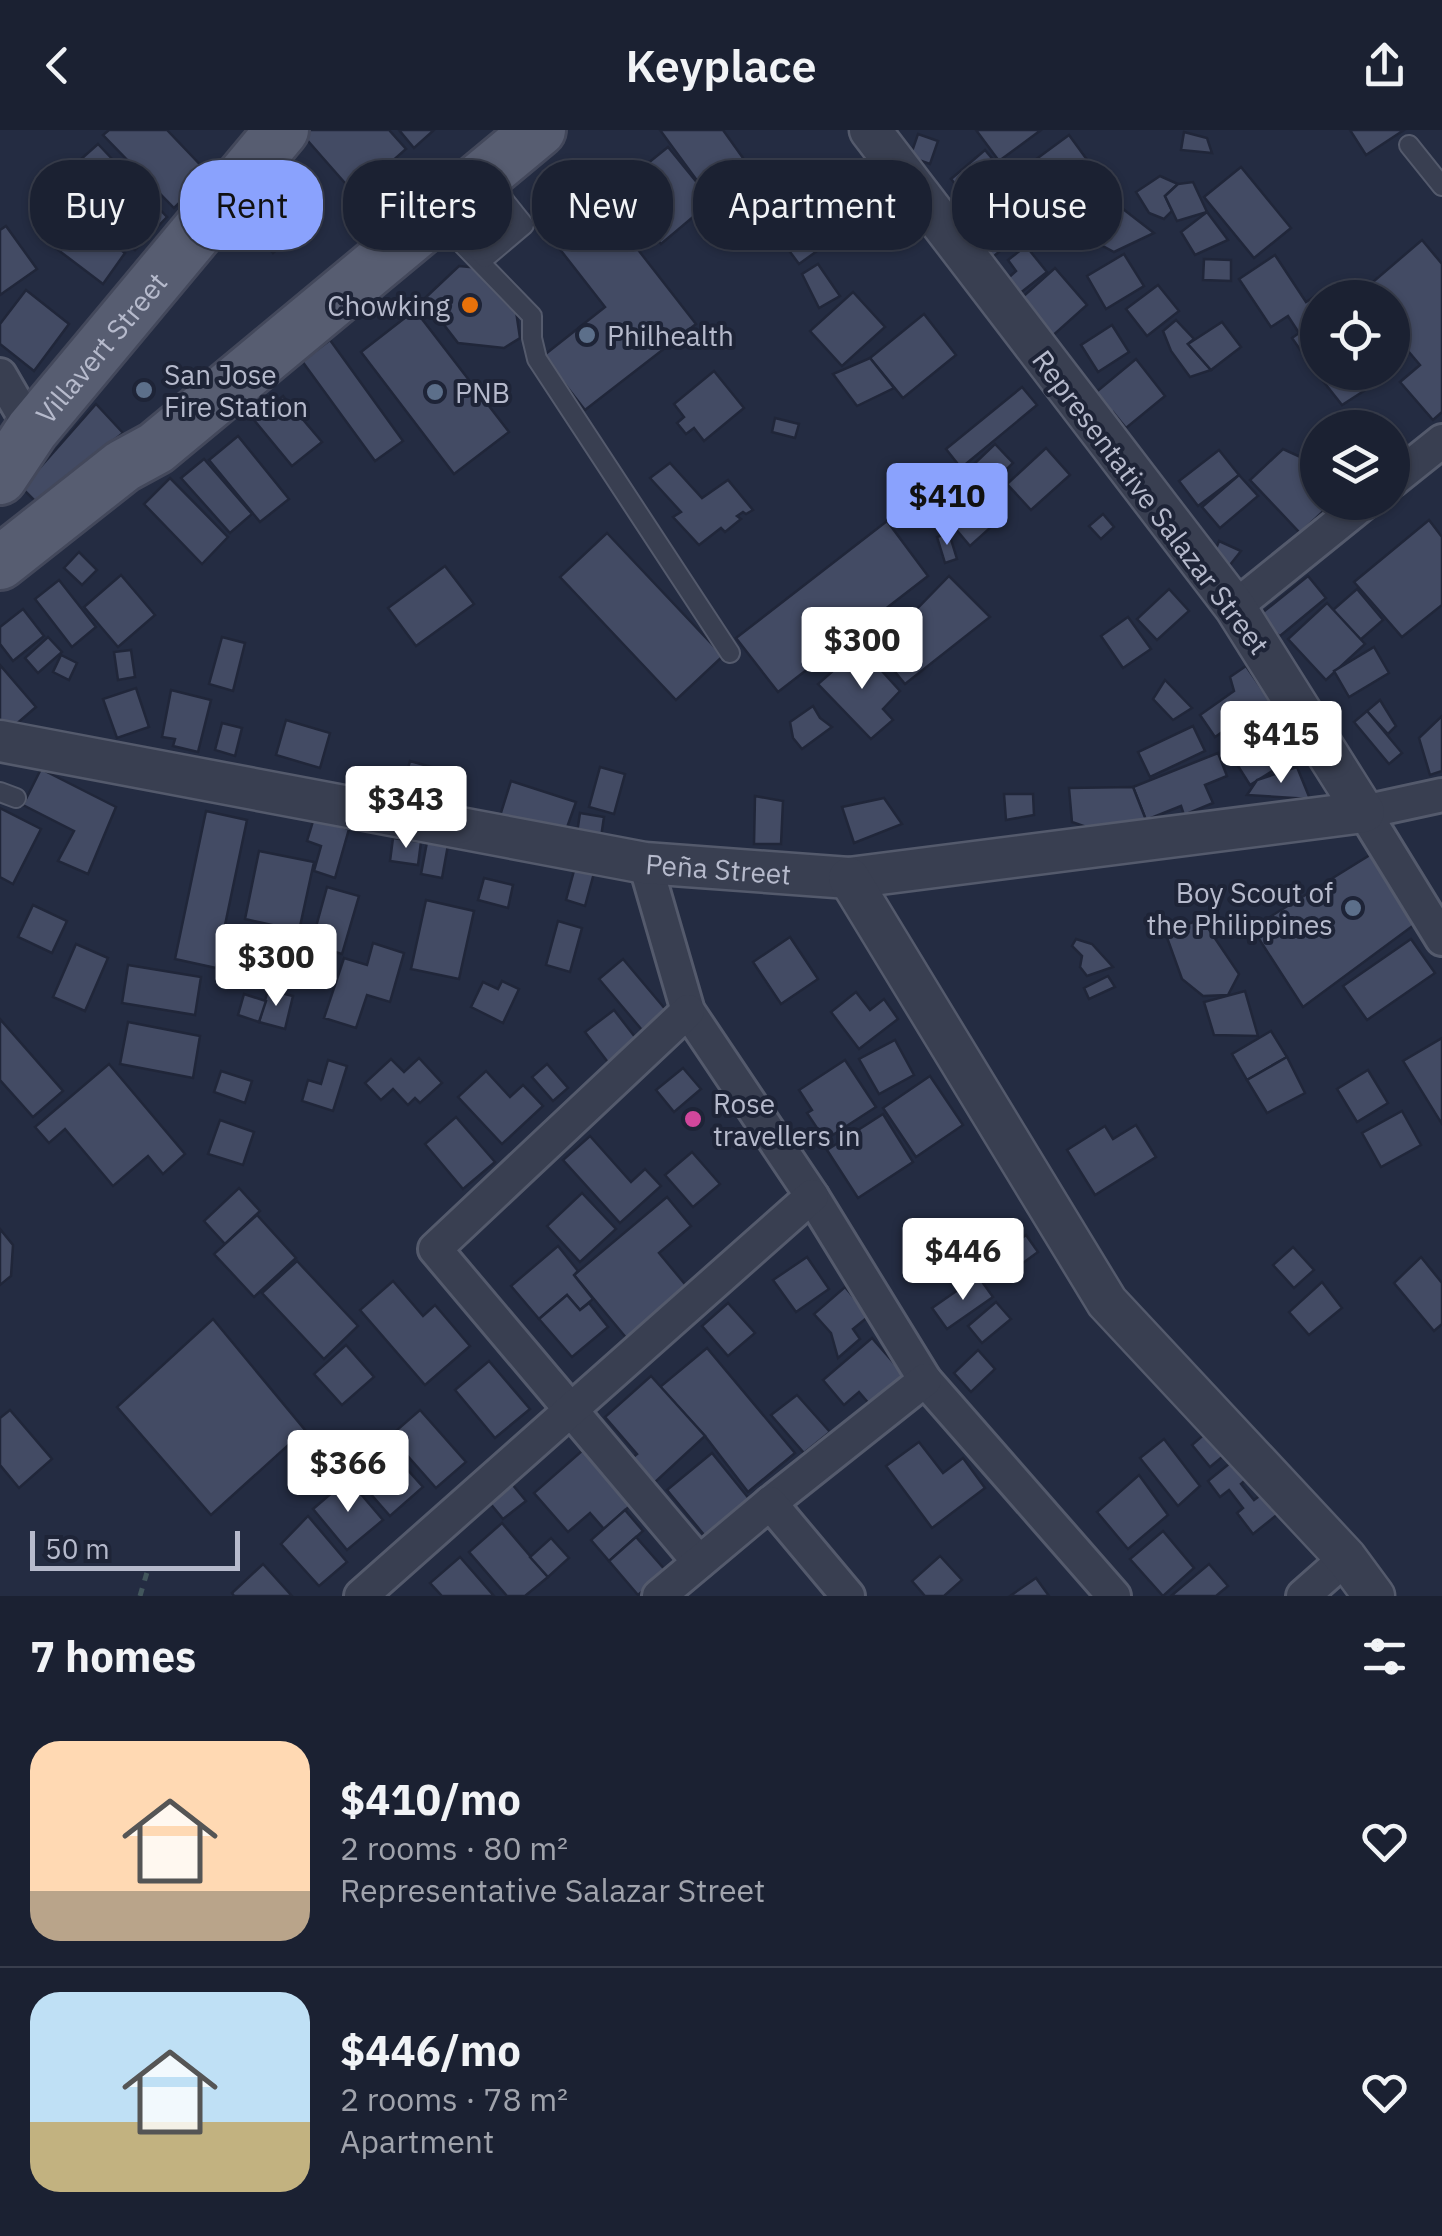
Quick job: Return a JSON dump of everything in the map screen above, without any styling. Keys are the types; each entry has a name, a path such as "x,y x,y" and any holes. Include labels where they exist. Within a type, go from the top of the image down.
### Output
{"main road":[{"name":"Villavert Street","path":"0,478 32,430 282,130"},
{"path":"502,160 538,130"},
{"path":"0,562 123,466 156,448 392,250"},
{"path":"0,584 131,482 156,448"}],"street":[{"name":"Representative Salazar Street","path":"870,130 1235,607 1442,939"},
{"path":"0,375 32,430"},
{"path":"1410,466 1442,441"},
{"path":"1235,607 1343,520"},
{"name":"Peña Street","path":"0,741 645,863 849,878 1364,812 1442,795"},
{"path":"645,863 688,1012 812,1196 925,1380 1114,1596"},
{"path":"849,878 1106,1302 1346,1558 1374,1596"},
{"path":"688,1012 434,1248 700,1562"},
{"path":"361,1596 812,1196"},
{"path":"659,1596 925,1380"},
{"path":"770,1503 848,1596"},
{"path":"1303,1596 1346,1558"}],"lane":[{"path":"1410,145 1442,186"},
{"path":"472,250 532,316 537,359 730,653"}],"path":[{"path":"140,1596 148,1569"}],"building":[{"path":"109,130 167,130 196,160 180,160 180,202 174,208 160,194 160,160 127,160 103,135"},
{"path":"389,130 406,149 394,160 343,160 343,181 301,133"},
{"path":"399,130 434,130 414,148"},
{"path":"660,130 723,130 744,160 693,160 693,175"},
{"path":"976,130 1041,130 1000,160"},
{"path":"1350,130 1404,130 1366,155"},
{"path":"1184,132 1207,138 1212,153 1181,150"},
{"path":"918,134 938,141 931,160 910,157"},
{"path":"1069,135 1087,160 1035,160"},
{"path":"98,144 113,160 80,160"},
{"path":"668,147 693,178 693,217 673,234 673,160 652,160"},
{"path":"985,150 993,160 973,160"},
{"path":"1241,167 1291,228 1254,258 1204,197"},
{"path":"1160,176 1178,184 1165,196 1172,211 1164,219 1149,213 1136,192"},
{"path":"1193,182 1207,212 1177,221 1165,196 1178,184"},
{"path":"1123,209 1154,233 1122,248"},
{"path":"1207,212 1228,240 1195,255 1181,232"},
{"path":"6,226 37,269 0,295 0,230"},
{"path":"1422,240 1442,264 1442,412 1433,420 1407,390 1410,390 1410,374 1420,365 1410,353 1410,280 1375,280"},
{"path":"58,250 125,253 103,284"},
{"path":"560,250 638,250 696,324 585,410 543,356 605,307"},
{"path":"789,250 818,250 799,264"},
{"path":"979,250 1001,250 988,261"},
{"path":"1021,250 1029,250 1047,272 1019,294 1007,279 1016,271 1008,260"},
{"path":"1124,254 1144,286 1106,309 1087,276"},
{"path":"1275,255 1300,293 1300,350 1292,338 1299,333 1288,316 1271,327 1239,279"},
{"path":"1204,259 1231,260 1231,281 1203,280"},
{"path":"818,264 840,296 819,308 802,274"},
{"name":"Chowking","path":"459,266 480,268 516,311 520,338 504,348 458,343 424,299"},
{"path":"1055,268 1087,305 1049,339 1017,302"},
{"path":"1158,285 1179,311 1147,336 1126,309"},
{"path":"26,290 69,324 34,371 0,344 0,324"},
{"path":"853,292 885,327 842,366 810,331"},
{"name":"PNB","path":"415,310 509,432 454,474 361,352"},
{"path":"924,314 956,355 903,398 870,358"},
{"path":"1176,320 1194,339 1188,344 1211,370 1190,377 1171,351 1163,331"},
{"path":"1222,322 1241,347 1211,370 1188,344"},
{"path":"1112,325 1129,352 1098,372 1081,345"},
{"path":"330,340 403,441 375,461 302,361"},
{"path":"870,358 894,388 857,406 833,374"},
{"path":"1136,359 1165,396 1126,428 1113,412 1104,416 1089,398"},
{"path":"714,371 744,408 704,441 694,428 686,434 677,423 684,417 674,404"},
{"path":"1022,387 1037,405 961,468 946,449"},
{"path":"1330,390 1365,390 1342,405"},
{"path":"283,396 322,442 292,466 254,420"},
{"path":"96,404 123,433 35,501 22,488"},
{"path":"775,418 799,424 795,438 772,432"},
{"path":"238,436 289,499 260,522 209,460"},
{"path":"995,444 1013,463 992,484 973,465"},
{"path":"1046,448 1070,475 1031,510 1007,484"},
{"path":"1283,449 1300,457 1300,520 1314,520 1300,533 1250,480"},
{"path":"1219,450 1239,475 1198,506 1179,481"},
{"path":"204,459 252,514 230,533 181,478"},
{"path":"670,463 702,498 728,480 753,510 743,512 737,516 741,519 725,532 721,528 699,545 673,517 681,512 650,478"},
{"path":"1239,475 1258,496 1220,528 1202,507"},
{"path":"170,478 228,537 202,564 144,504"},
{"path":"969,504 990,528 970,546 949,521"},
{"path":"1103,514 1114,527 1101,539 1089,526"},
{"path":"1429,520 1442,537 1442,605 1402,637 1354,582"},
{"path":"887,521 928,576 778,692 736,638"},
{"path":"607,533 723,656 676,700 560,577"},
{"path":"949,533 957,559 945,563 937,537"},
{"path":"1219,541 1241,551 1226,570 1212,559"},
{"path":"79,552 97,570 82,585 64,568"},
{"path":"445,566 474,604 416,646 388,608"},
{"path":"121,575 155,615 118,647 84,607"},
{"path":"949,576 990,617 905,684 877,650"},
{"path":"1308,576 1326,598 1280,636 1275,633 1267,639 1252,621"},
{"path":"59,580 96,627 72,647 35,599"},
{"path":"1169,589 1189,611 1157,640 1137,619"},
{"path":"1357,589 1383,620 1359,641 1333,610"},
{"path":"1327,603 1365,644 1326,680 1288,639"},
{"path":"23,609 44,636 13,661 0,644 0,627"},
{"path":"1128,617 1151,649 1123,668 1101,636"},
{"path":"48,637 62,652 38,673 25,658"},
{"path":"222,637 245,643 233,691 209,684"},
{"path":"860,647 900,691 883,709 893,720 871,739 818,684"},
{"path":"1374,647 1389,673 1349,697 1334,671"},
{"path":"131,650 135,677 118,680 114,652"},
{"path":"61,655 77,663 69,680 53,672"},
{"path":"0,665 36,707 6,733 0,726"},
{"path":"1246,666 1277,711 1239,738 1231,726 1215,737 1200,715 1234,691 1230,677"},
{"path":"1165,680 1192,708 1173,720 1153,699"},
{"path":"136,688 149,727 117,738 103,699"},
{"path":"171,690 211,700 198,752 173,746 175,739 162,737"},
{"path":"1380,700 1396,726 1388,734 1367,711"},
{"path":"813,706 832,727 802,749 793,738 790,722"},
{"path":"1367,711 1402,753 1389,764 1354,722"},
{"path":"1283,715 1306,750 1250,785 1228,750"},
{"path":"1442,716 1442,771 1430,775 1419,738"},
{"path":"286,720 330,733 320,768 276,755"},
{"path":"222,723 242,728 235,756 215,750"},
{"path":"1193,726 1205,751 1150,777 1138,752"},
{"path":"1218,753 1227,776 1205,785 1213,803 1184,815 1181,806 1146,820 1133,787"},
{"path":"410,761 442,770 436,796 403,787"},
{"path":"600,767 625,774 614,814 589,807"},
{"path":"1297,767 1310,799 1247,795 1257,780"},
{"path":"41,769 116,807 88,874 58,861 74,831 23,805"},
{"path":"511,781 576,802 564,836 500,816"},
{"path":"1133,787 1146,820 1092,829 1072,822 1069,788"},
{"path":"1004,794 1033,794 1034,815 1006,820"},
{"path":"755,796 783,801 781,844 754,844"},
{"path":"884,798 902,824 854,843 842,807"},
{"path":"0,808 41,829 13,884 0,877"},
{"path":"206,811 247,820 216,968 175,959"},
{"path":"580,813 604,817 600,844 576,840"},
{"path":"314,818 349,829 335,878 314,871 321,846 307,841"},
{"path":"393,838 421,842 418,865 390,861"},
{"path":"427,842 448,845 442,878 421,874"},
{"path":"1378,850 1422,919 1303,1007 1252,928"},
{"path":"259,851 314,862 299,931 245,919"},
{"path":"575,867 594,873 585,906 566,900"},
{"path":"484,878 513,885 508,908 478,900"},
{"path":"327,887 359,896 342,954 311,945"},
{"path":"426,900 474,911 459,979 411,969"},
{"path":"33,905 67,921 52,953 18,937"},
{"path":"1202,919 1239,974 1228,995 1203,996 1182,979 1165,932"},
{"path":"558,921 582,928 570,972 546,965"},
{"path":"790,937 818,979 781,1004 753,962"},
{"path":"284,939 309,946 303,969 278,962"},
{"path":"1076,939 1092,944 1113,967 1087,976 1080,967 1082,956 1072,946"},
{"path":"1411,939 1435,973 1367,1020 1343,986"},
{"path":"373,943 404,953 390,1002 367,995 356,1028 324,1018 344,958 367,965"},
{"path":"76,944 108,958 85,1011 53,997"},
{"path":"623,959 666,1010 642,1030 599,979"},
{"path":"128,965 201,977 195,1015 122,1003"},
{"path":"1108,976 1115,987 1089,999 1084,988"},
{"path":"502,981 519,989 503,1023 471,1007 483,982 498,989"},
{"path":"268,990 293,996 285,1029 259,1022"},
{"path":"1245,991 1258,1036 1214,1035 1204,1002"},
{"path":"856,992 870,1010 884,999 898,1019 859,1049 831,1012"},
{"path":"244,994 266,1001 259,1022 238,1015"},
{"path":"614,1010 642,1046 613,1069 585,1032"},
{"path":"0,1019 63,1091 33,1117 0,1080"},
{"path":"128,1022 200,1036 193,1078 120,1064"},
{"path":"1271,1031 1287,1057 1247,1080 1232,1054"},
{"path":"1442,1038 1442,1124 1403,1061"},
{"path":"895,1040 914,1075 879,1094 859,1059"},
{"path":"1287,1057 1305,1093 1267,1113 1247,1080"},
{"path":"419,1058 442,1083 420,1103 415,1098 408,1105 393,1089 381,1100 365,1083 391,1059 404,1072"},
{"path":"328,1060 347,1066 333,1111 302,1101 308,1080 321,1084"},
{"path":"845,1060 876,1107 825,1140 807,1113 812,1110 799,1090"},
{"path":"109,1064 185,1154 163,1174 148,1156 113,1186 65,1129 49,1143 35,1127"},
{"path":"547,1064 568,1088 553,1101 532,1077"},
{"path":"683,1068 701,1089 674,1112 656,1090"},
{"path":"1368,1070 1388,1103 1357,1122 1337,1089"},
{"path":"221,1071 252,1081 245,1103 214,1092"},
{"path":"486,1071 510,1097 523,1085 543,1106 502,1144 458,1097"},
{"path":"930,1076 963,1125 916,1157 883,1108"},
{"path":"1402,1111 1421,1145 1381,1167 1362,1133"},
{"path":"883,1114 913,1162 858,1198 827,1150"},
{"path":"456,1117 495,1162 463,1189 425,1144"},
{"path":"220,1120 254,1132 243,1165 208,1154"},
{"path":"1136,1125 1156,1157 1095,1195 1067,1150 1105,1126 1113,1139"},
{"path":"590,1136 631,1182 645,1169 661,1186 620,1223 563,1160"},
{"path":"692,1152 720,1184 693,1207 665,1175"},
{"path":"239,1188 260,1211 225,1244 204,1221"},
{"path":"582,1193 616,1229 580,1262 547,1226"},
{"path":"667,1197 691,1226 659,1253 689,1289 628,1340 574,1275"},
{"path":"257,1215 296,1258 254,1297 214,1254"},
{"path":"0,1229 13,1245 11,1276 0,1285"},
{"path":"1026,1235 1038,1252 998,1281 986,1264"},
{"path":"558,1246 593,1299 580,1310 567,1295 539,1319 511,1286"},
{"path":"1293,1247 1314,1270 1294,1288 1273,1265"},
{"path":"807,1257 829,1289 796,1312 773,1280"},
{"path":"1421,1257 1442,1283 1442,1324 1434,1331 1394,1283"},
{"path":"297,1261 358,1326 324,1359 262,1293"},
{"path":"978,1276 993,1297 947,1329 932,1308"},
{"path":"393,1281 423,1316 435,1305 470,1346 425,1385 360,1310"},
{"path":"1322,1282 1342,1308 1309,1335 1289,1312"},
{"path":"845,1287 869,1316 853,1329 860,1339 838,1358 831,1333 814,1314"},
{"path":"567,1295 580,1310 589,1303 608,1327 572,1357 539,1319"},
{"path":"996,1302 1011,1319 982,1343 968,1326"},
{"path":"728,1303 755,1333 728,1356 702,1326"},
{"path":"213,1319 305,1430 211,1515 117,1407"},
{"path":"872,1338 905,1376 871,1406 859,1392 844,1405 823,1380"},
{"path":"346,1345 374,1377 342,1405 314,1374"},
{"path":"707,1348 795,1453 748,1492 705,1436 660,1387"},
{"path":"978,1350 995,1369 971,1392 954,1373"},
{"path":"489,1361 530,1409 495,1438 455,1390"},
{"path":"651,1376 705,1436 653,1484 631,1459 637,1454 605,1417"},
{"path":"797,1395 830,1432 804,1453 771,1415"},
{"path":"10,1410 52,1459 19,1488 0,1465 0,1418"},
{"path":"420,1410 466,1462 436,1488 390,1436"},
{"path":"1208,1431 1227,1453 1210,1467 1192,1445"},
{"path":"1164,1439 1200,1486 1178,1506 1140,1458"},
{"path":"919,1442 943,1473 963,1458 985,1488 932,1528 886,1466"},
{"path":"387,1447 423,1487 390,1516 355,1476"},
{"path":"583,1450 631,1505 604,1529 590,1513 568,1532 534,1493"},
{"path":"712,1453 750,1500 705,1536 667,1490"},
{"path":"1235,1459 1249,1477 1241,1484 1254,1500 1262,1494 1278,1514 1253,1534 1237,1513 1243,1508 1229,1490 1220,1497 1208,1481"},
{"path":"1139,1475 1168,1515 1128,1549 1097,1512"},
{"path":"348,1479 383,1520 347,1550 313,1509"},
{"path":"512,1484 526,1501 503,1519 489,1502"},
{"path":"625,1510 643,1531 609,1561 591,1540"},
{"path":"308,1516 347,1562 319,1586 281,1544"},
{"path":"502,1523 548,1577 525,1596 507,1596 469,1552"},
{"path":"1163,1531 1194,1568 1163,1596 1130,1559"},
{"path":"636,1537 666,1571 638,1595 609,1561"},
{"path":"551,1538 569,1558 548,1577 530,1557"},
{"path":"940,1556 962,1580 944,1596 925,1596 912,1581"},
{"path":"460,1557 494,1596 442,1596 430,1583"},
{"path":"263,1564 292,1596 234,1596 232,1593"},
{"path":"1209,1564 1228,1586 1216,1596 1171,1596"},
{"path":"1036,1578 1049,1596 1010,1596"}],"place":[{"name":"Chowking","path":"470,305"},
{"name":"Philhealth","path":"587,335"},
{"name":"San Jose Fire Station","path":"144,390"},
{"name":"PNB","path":"435,392"},
{"name":"Boy Scout of the Philippines","path":"1353,908"},
{"name":"Rose travellers in","path":"693,1119"}]}
